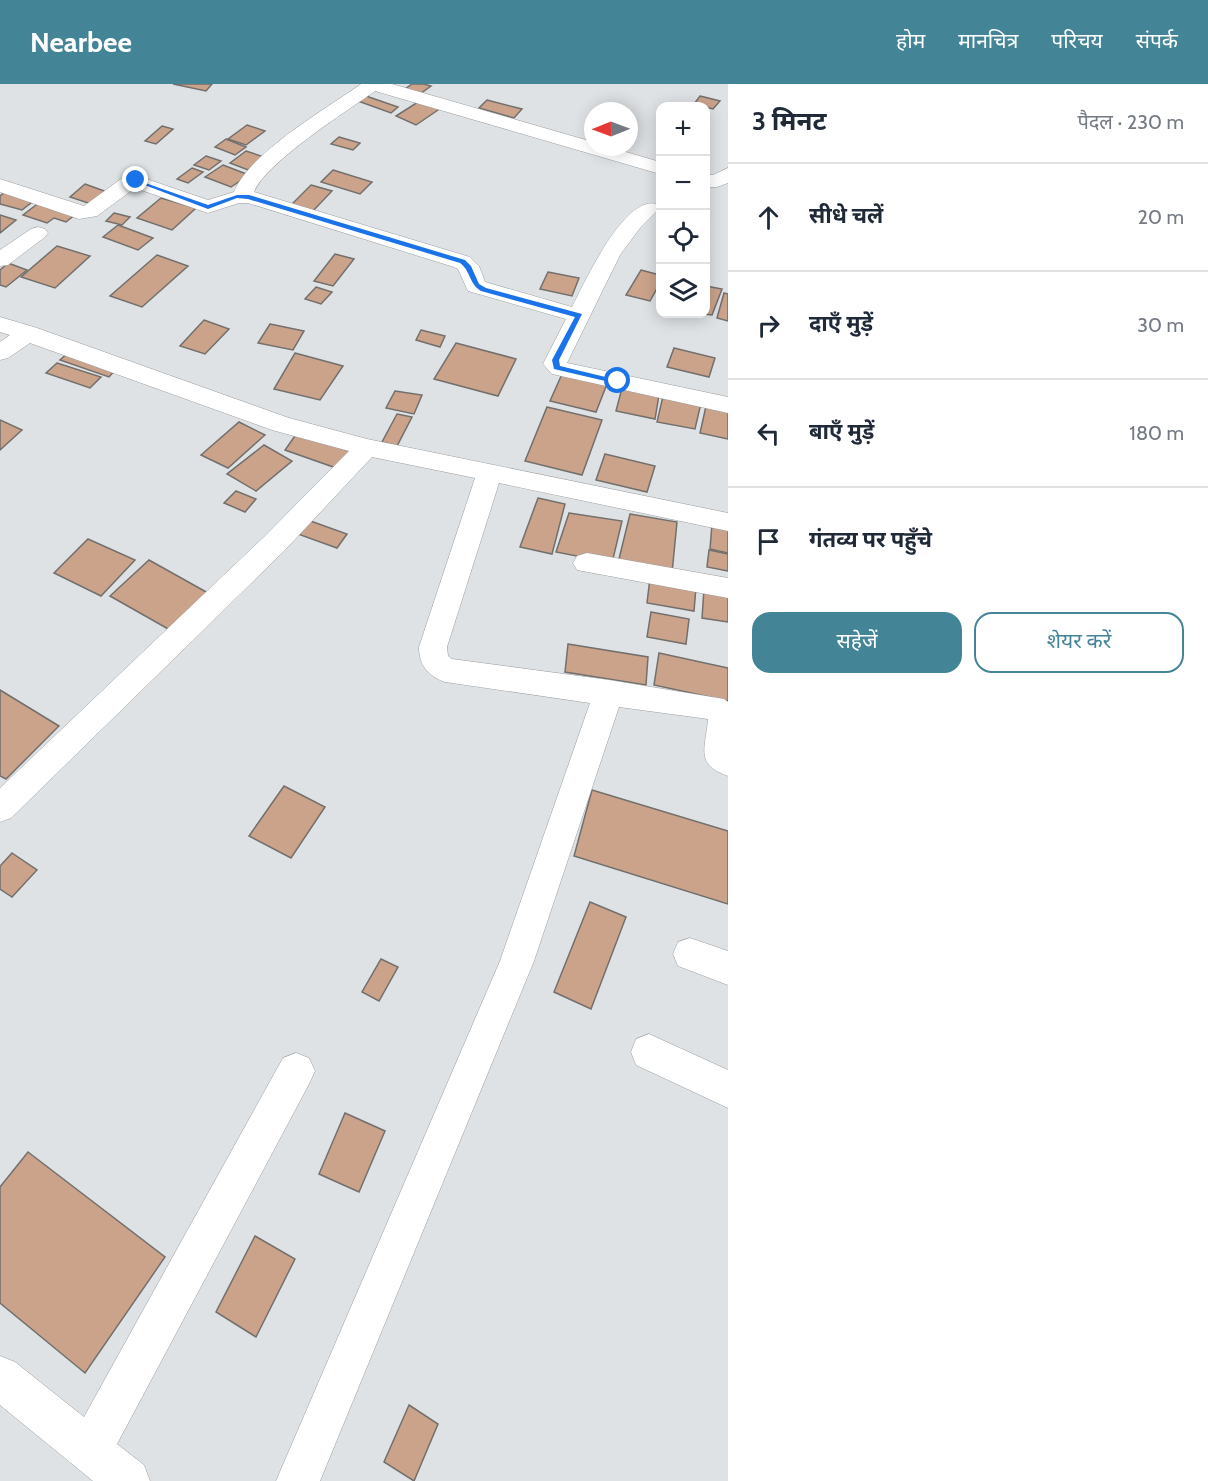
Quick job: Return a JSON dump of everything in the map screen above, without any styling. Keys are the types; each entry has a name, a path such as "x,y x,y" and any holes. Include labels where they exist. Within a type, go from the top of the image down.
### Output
{"street":[{"path":"242,196 248,181 286,146 372,84 656,167"},
{"path":"710,181 717,181 728,174"},
{"path":"0,185 85,213 132,180 208,207 242,196 462,262 468,266 476,286 579,316"},
{"path":"650,208 633,224 610,254 556,360 556,367 728,405"},
{"path":"0,260 38,232"},
{"path":"0,324 281,424 367,447 728,522"},
{"path":"0,353 29,333"},
{"path":"0,808 274,544 367,447"},
{"path":"489,473 433,647 433,657 437,665 446,670 609,692 719,711 723,720 719,757 728,763"},
{"path":"587,563 728,588"},
{"path":"298,1481 517,961 609,692"},
{"path":"690,954 728,968"},
{"path":"648,1052 728,1089"},
{"path":"89,1450 296,1071"},
{"path":"0,1377 128,1481"}],"building":[{"path":"173,84 212,84 206,91"},
{"path":"412,84 431,86 420,94 405,89"},
{"path":"366,96 398,107 391,113 358,101"},
{"path":"700,96 720,101 713,109 710,108 710,102 696,102"},
{"path":"421,100 441,108 416,125 396,116"},
{"path":"487,100 522,109 514,118 479,108"},
{"path":"247,125 265,131 246,145 228,139"},
{"path":"162,126 173,129 156,144 145,141"},
{"path":"339,137 360,143 353,150 331,144"},
{"path":"226,139 246,147 235,155 215,147"},
{"path":"246,151 264,157 248,170 230,163"},
{"path":"206,156 221,161 209,170 194,165"},
{"path":"223,165 249,175 231,187 205,177"},
{"path":"192,168 203,172 188,183 177,179"},
{"path":"333,170 372,182 360,194 321,182"},
{"path":"85,184 107,192 91,204 70,197"},
{"path":"311,185 332,191 313,211 291,205"},
{"path":"7,190 36,199 22,210 0,204 0,196"},
{"path":"161,198 196,208 172,230 137,218"},
{"path":"40,202 76,214 66,222 54,218 47,223 23,215"},
{"path":"114,213 130,217 122,225 106,221"},
{"path":"0,215 16,220 0,233"},
{"path":"118,225 153,238 138,250 103,237"},
{"path":"57,246 90,256 55,288 21,277"},
{"path":"335,254 354,259 333,286 314,281"},
{"path":"157,255 188,266 142,307 110,296"},
{"path":"8,263 27,270 6,287 0,285 0,270"},
{"path":"641,270 656,274 656,290 650,301 626,295"},
{"path":"548,272 579,278 572,296 540,289"},
{"path":"316,287 332,292 321,304 305,299"},
{"path":"710,287 722,289 712,315 710,315"},
{"path":"724,293 728,294 728,321 717,318"},
{"path":"204,320 229,329 205,354 180,346"},
{"path":"270,324 304,331 293,350 258,343"},
{"path":"421,330 445,336 440,347 416,340"},
{"path":"456,343 516,359 498,396 434,379"},
{"path":"674,348 715,358 709,377 667,367"},
{"path":"69,352 117,368 109,377 60,360"},
{"path":"295,353 343,366 320,400 274,389"},
{"path":"57,363 101,377 90,388 46,373"},
{"path":"562,374 607,384 596,412 550,401"},
{"path":"622,388 659,395 655,419 616,411"},
{"path":"395,391 422,395 414,414 386,408"},
{"path":"663,396 701,403 695,429 657,422"},
{"path":"706,406 728,410 728,439 700,433"},
{"path":"547,407 602,420 582,475 525,461"},
{"path":"397,414 412,417 397,446 382,442"},
{"path":"0,420 22,430 0,450"},
{"path":"239,422 265,435 228,468 201,455"},
{"path":"297,433 352,452 339,469 285,450"},
{"path":"264,445 292,461 256,491 227,474"},
{"path":"605,454 655,466 647,492 596,480"},
{"path":"236,491 256,499 245,512 224,503"},
{"path":"538,498 565,504 552,554 520,547"},
{"path":"569,513 622,521 612,563 556,552"},
{"path":"630,514 677,522 672,573 618,563"},
{"path":"305,519 347,534 337,548 295,533"},
{"path":"712,524 728,526 728,553 710,549"},
{"path":"88,539 135,560 101,596 54,573"},
{"path":"709,550 728,554 728,571 707,567"},
{"path":"149,560 208,593 170,630 110,596"},
{"path":"650,578 696,587 694,611 647,603"},
{"path":"704,589 728,593 728,622 702,618"},
{"path":"651,612 689,619 686,644 647,637"},
{"path":"568,644 648,657 646,685 565,672"},
{"path":"659,653 728,668 728,701 654,685"},
{"path":"0,690 59,726 6,779 0,776"},
{"path":"284,786 325,807 291,858 249,836"},
{"path":"592,790 728,831 728,904 574,856"},
{"path":"12,853 37,870 12,897 0,889 0,866"},
{"path":"590,902 626,917 591,1009 554,992"},
{"path":"381,959 398,967 379,1001 362,992"},
{"path":"345,1113 385,1131 359,1192 319,1174"},
{"path":"28,1152 165,1257 85,1373 0,1303 0,1187"},
{"path":"255,1236 295,1259 256,1337 216,1312"},
{"path":"409,1405 438,1424 414,1481 384,1462"}],"route":[{"path":"136,180 208,207 237,196 249,197 462,262 468,266 472,281 476,286 579,316 556,360 556,367 618,381"}]}
